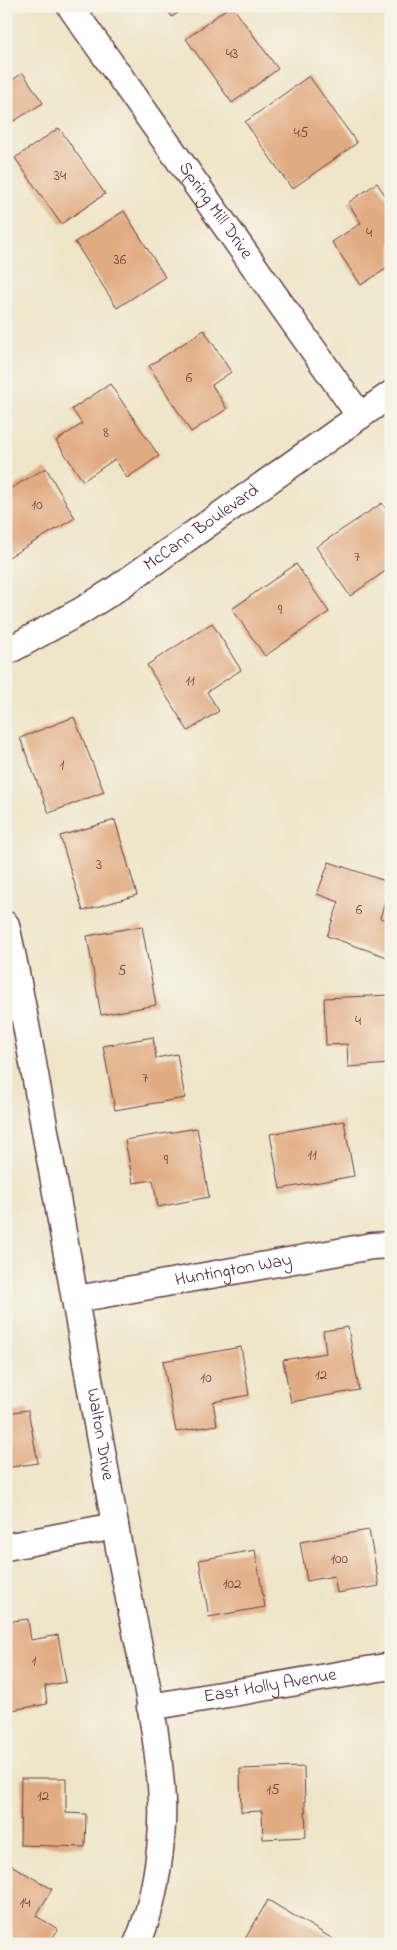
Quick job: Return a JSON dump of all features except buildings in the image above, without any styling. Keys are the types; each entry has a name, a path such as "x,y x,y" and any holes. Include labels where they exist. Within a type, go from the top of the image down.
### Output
{"street":[{"name":"Spring Mill Drive","path":"70,6 360,416"},
{"name":"McCann Boulevard","path":"6,652 113,591 391,394"},
{"name":"Walton Drive","path":"6,925 77,1299 115,1526 150,1708 162,1803 161,1833 157,1870 150,1902 137,1944"},
{"name":"Huntington Way","path":"77,1299 372,1246 391,1245"},
{"path":"6,1546 115,1526"},
{"name":"East Holly Avenue","path":"150,1708 391,1666"}]}
